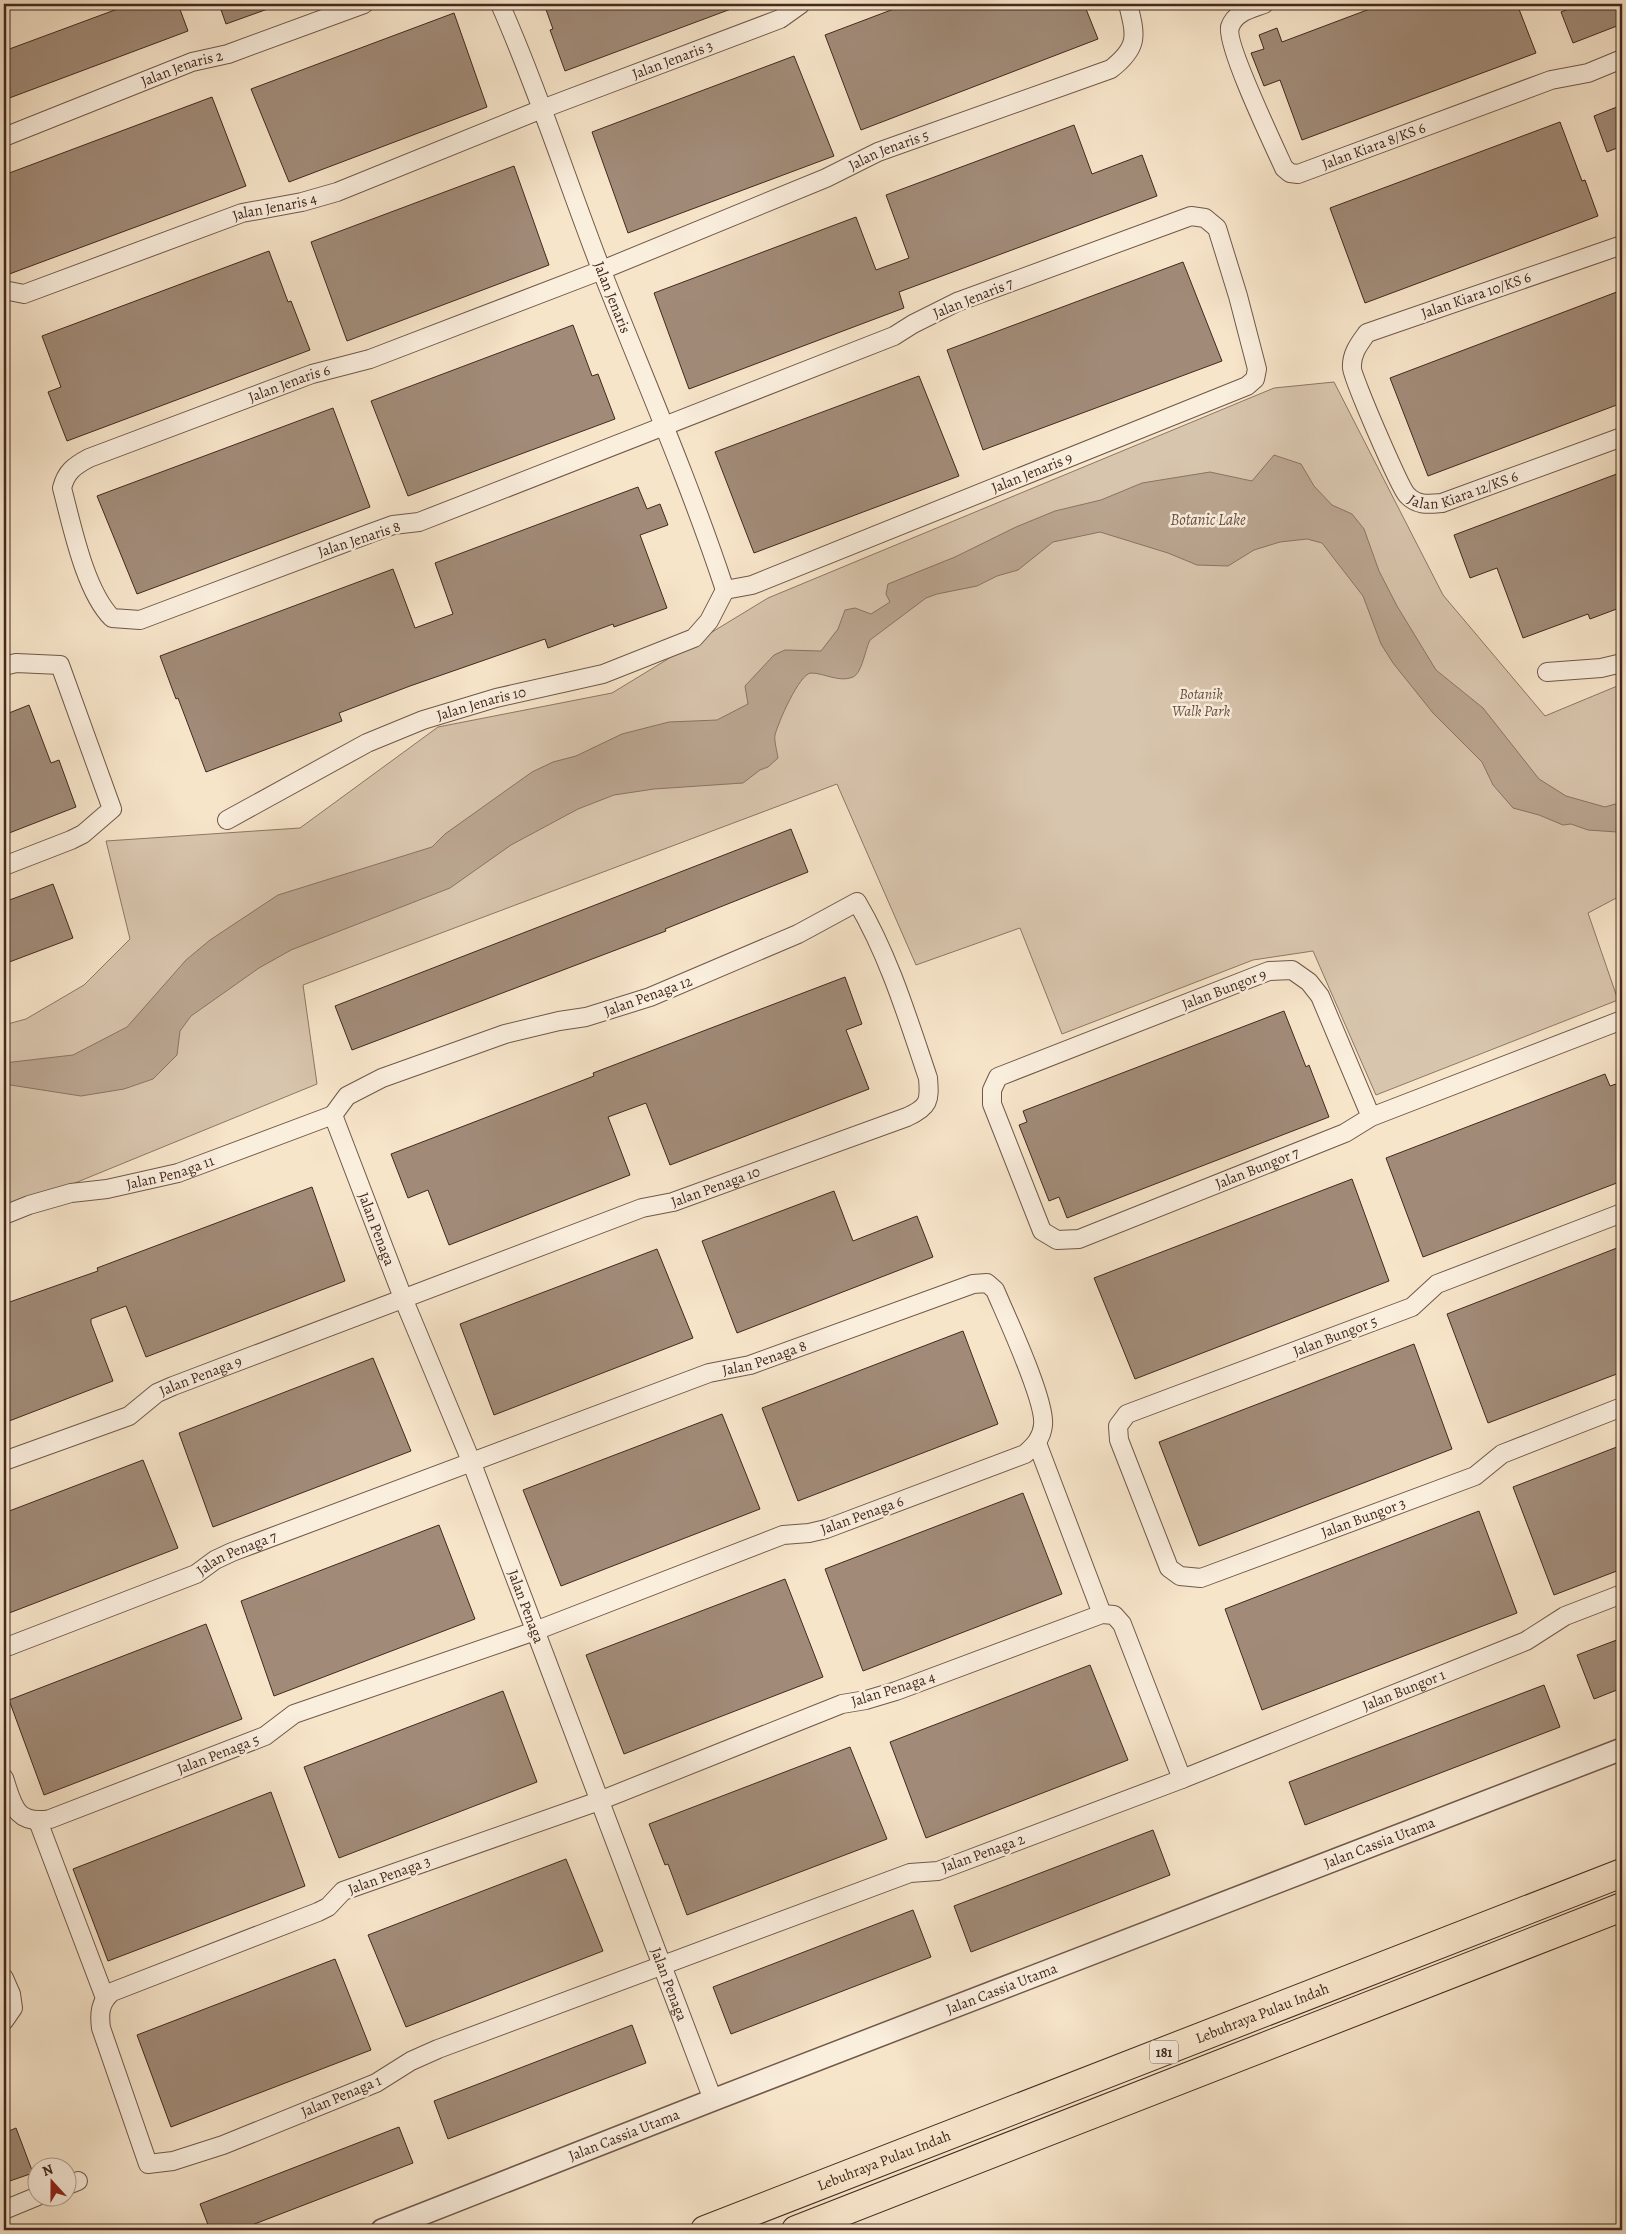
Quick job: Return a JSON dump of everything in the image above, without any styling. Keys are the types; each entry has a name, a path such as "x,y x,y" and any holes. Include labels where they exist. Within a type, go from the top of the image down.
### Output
{"main road":[{"name":"Lebuhraya Pulau Indah","path":"705,2230 1622,1873"},
{"name":"Lebuhraya Pulau Indah","path":"796,2230 1622,1906"}],"street":[{"name":"Jalan Jenaris 2","path":"4,137 192,62 228,54 364,4"},
{"name":"Jalan Jenaris","path":"500,4 542,109 602,270 698,510 725,590"},
{"name":"Jalan Jenaris 3","path":"542,109 780,19 801,4"},
{"name":"Jalan Jenaris 5","path":"602,270 826,178 878,152 1112,68 1126,57 1134,44 1134,28 1128,4"},
{"name":"Jalan Kiara 8/KS 6","path":"1264,4 1237,14 1230,28 1233,46 1284,168 1290,173 1298,174 1551,80 1588,73 1622,59"},
{"name":"Jalan Jenaris 4","path":"4,290 24,294 242,213 302,202 337,192 542,109"},
{"name":"Jalan Jenaris 7","path":"664,425 894,336 913,324 957,302 1191,216 1205,218 1217,228 1238,296"},
{"name":"Jalan Kiara 10/KS 6","path":"1352,369 1355,350 1367,334 1622,245"},
{"name":"Jalan Jenaris 6","path":"82,560 62,488 64,478 72,467 89,458 312,374 370,360 602,270"},
{"name":"Jalan Jenaris 9","path":"725,590 752,585 1247,386 1256,379 1257,369 1238,296"},
{"name":"Jalan Kiara 12/KS 6","path":"1352,369 1376,430 1406,495 1423,505 1442,503 1622,437"},
{"name":"Jalan Jenaris 8","path":"82,560 102,608 112,618 140,620 378,530 393,525 419,522 664,425"},
{"name":"Jalan Jenaris 10","path":"227,820 367,743 422,720 496,698 603,674 694,638 709,621 725,590"},
{"path":"4,666 16,662 60,665 112,809 82,834 71,840 4,866"},
{"path":"1547,672 1601,668 1622,663"},
{"name":"Jalan Penaga 12","path":"333,1115 347,1096 382,1078 505,1034 558,1021 586,1018 650,997 798,934 857,902 869,922 902,1004"},
{"name":"Jalan Bungor 9","path":"998,1077 1269,971 1292,970 1309,982 1320,996 1371,1117"},
{"name":"Jalan Penaga 10","path":"403,1298 642,1208 673,1202 920,1111 928,1102 928,1078 902,1004"},
{"name":"Jalan Bungor 7","path":"998,1077 992,1090 992,1104 1042,1231 1057,1240 1079,1239 1345,1133 1371,1117 1622,1020"},
{"name":"Jalan Penaga 11","path":"4,1215 29,1205 71,1193 107,1189 178,1173 333,1115"},
{"name":"Jalan Penaga","path":"333,1115 403,1298 471,1461 599,1801 664,1965 713,2100"},
{"name":"Jalan Bungor 5","path":"1141,1498 1119,1440 1118,1426 1127,1414 1412,1307 1437,1284 1622,1213"},
{"name":"Jalan Penaga 8","path":"471,1461 708,1373 750,1365 973,1284 987,1283 994,1290 1020,1350 1040,1404 1043,1425 1037,1443"},
{"name":"Jalan Penaga 9","path":"4,1461 129,1416 157,1393 173,1386 403,1298"},
{"name":"Jalan Bungor 3","path":"1141,1498 1169,1568 1180,1576 1201,1578 1475,1476 1502,1454 1622,1407"},
{"path":"1037,1443 1102,1614 1114,1615 1122,1624 1182,1779"},
{"name":"Jalan Penaga 6","path":"535,1631 783,1535 809,1533 826,1529 1025,1454 1037,1443"},
{"name":"Jalan Penaga 7","path":"4,1648 196,1574 215,1560 232,1552 471,1461"},
{"name":"Jalan Bungor 1","path":"1182,1779 1526,1641 1565,1616 1622,1594"},
{"name":"Jalan Penaga 4","path":"599,1801 842,1704 866,1700 896,1691 1102,1614"},
{"name":"Jalan Penaga 5","path":"38,1821 50,1819 265,1736 294,1714 535,1631"},
{"name":"Jalan Cassia Utama","path":"382,2230 1622,1749"},
{"path":"4,1778 13,1805 19,1814 30,1820 38,1821 105,1998"},
{"name":"Jalan Penaga 2","path":"664,1965 910,1873 938,1870 1182,1779"},
{"name":"Jalan Penaga 3","path":"105,1998 112,1992 318,1912 328,1907 343,1891 599,1801"},
{"name":"Jalan Penaga 1","path":"105,1998 99,2012 101,2028 148,2164 173,2161 223,2145 376,2083 411,2061 438,2049 664,1965"},
{"path":"4,1978 13,2008 4,2021"},
{"path":"4,2210 28,2200"}],"green space":[{"name":"Botanik Walk Park","path":"1334,382 1443,595 1545,716 1622,684 1622,895 1588,913 1618,1000 1376,1095 1313,951 1253,960 1062,1034 1020,928 916,965 837,784 303,985 317,1084 4,1212 4,1025 26,1019 84,985 130,939 106,841 300,828 438,727 612,693 768,598 1274,388"}],"water":[{"name":"Botanic Lake","path":"1274,455 1301,464 1314,486 1332,505 1352,514 1364,529 1379,571 1397,606 1436,670 1483,708 1539,779 1566,796 1605,807 1622,802 1622,830 1617,832 1588,830 1571,824 1563,825 1539,815 1513,808 1493,785 1482,762 1433,713 1393,663 1381,644 1363,596 1322,543 1307,539 1280,542 1254,550 1228,566 1197,565 1168,553 1100,532 1053,542 1018,570 997,576 977,586 926,598 870,640 859,671 853,677 843,679 816,673 806,675 795,690 777,729 775,743 778,758 768,767 760,770 743,783 654,789 614,795 578,809 511,845 450,888 291,950 259,968 191,1016 180,1031 177,1055 153,1079 124,1089 81,1096 4,1084 4,1063 73,1055 127,1027 186,960 210,940 278,895 432,847 445,834 532,772 553,762 576,756 622,734 669,722 717,720 748,704 745,686 774,655 785,650 821,651 838,629 845,610 855,608 871,614 890,602 886,594 888,584 955,557 1016,527 1055,511 1101,500 1142,483 1210,472 1252,481"}],"building":[{"path":"131,4 178,4 188,31 4,100 4,51"},
{"path":"219,4 275,4 276,6 226,24"},
{"path":"544,4 739,4 739,6 565,71 550,30 553,29"},
{"path":"907,4 1084,4 1098,39 861,130 825,35"},
{"path":"1383,4 1517,4 1536,53 1302,140 1280,80 1264,86 1251,53 1264,49 1259,35 1277,28 1282,42"},
{"path":"1581,4 1622,4 1622,24 1573,43 1561,12"},
{"path":"454,13 487,107 289,182 251,89"},
{"path":"794,56 834,156 628,233 592,132"},
{"path":"212,97 246,186 4,276 4,175"},
{"path":"1622,105 1622,146 1607,152 1594,116"},
{"path":"1560,122 1582,181 1585,180 1598,216 1365,303 1330,208"},
{"path":"1074,125 1092,174 1142,155 1157,196 899,292 904,308 689,389 654,293 856,217 876,270 909,258 886,195"},
{"path":"514,166 549,265 347,341 311,242"},
{"path":"269,251 288,302 291,301 310,350 67,441 48,392 61,387 42,336"},
{"path":"1183,262 1222,361 983,450 947,350"},
{"path":"1622,290 1622,403 1428,476 1390,378"},
{"path":"573,325 592,376 598,374 615,419 408,496 371,401"},
{"path":"919,376 959,476 754,553 715,452"},
{"path":"333,408 370,507 137,594 97,496"},
{"path":"1622,472 1622,607 1590,619 1588,614 1523,638 1497,568 1470,578 1454,535"},
{"path":"638,487 647,509 660,504 668,525 640,535 667,608 614,627 613,624 548,648 545,639 410,686 339,713 342,721 206,772 160,656 393,569 415,628 453,614 435,563"},
{"path":"29,705 51,763 59,760 76,807 4,835 4,715"},
{"path":"791,829 808,872 665,929 666,931 352,1050 335,1006"},
{"path":"53,884 73,938 4,964 4,902"},
{"path":"845,977 862,1024 846,1030 869,1089 670,1165 646,1103 608,1117 630,1175 449,1245 428,1190 408,1198 391,1154 594,1076 593,1073"},
{"path":"1284,1011 1306,1067 1309,1065 1329,1117 1067,1218 1059,1197 1049,1201 1019,1125 1027,1122 1023,1111"},
{"path":"1605,1074 1610,1086 1622,1082 1622,1181 1423,1257 1386,1158"},
{"path":"1352,1179 1389,1281 1135,1379 1094,1278"},
{"path":"312,1187 345,1281 146,1357 126,1306 91,1319 113,1381 4,1423 4,1304 98,1271 97,1268"},
{"path":"834,1191 853,1241 917,1216 933,1257 737,1333 702,1241"},
{"path":"1622,1246 1622,1372 1488,1423 1447,1314"},
{"path":"657,1249 693,1338 494,1415 460,1324"},
{"path":"963,1331 998,1424 798,1501 762,1408"},
{"path":"1414,1344 1452,1449 1199,1546 1159,1442"},
{"path":"373,1358 411,1451 213,1527 179,1433"},
{"path":"722,1414 760,1509 561,1586 523,1490"},
{"path":"1622,1445 1622,1569 1554,1595 1513,1487"},
{"path":"143,1460 178,1548 4,1615 4,1513"},
{"path":"1023,1493 1062,1594 863,1671 825,1569"},
{"path":"1479,1511 1517,1613 1262,1710 1225,1609"},
{"path":"439,1525 475,1619 274,1696 241,1601"},
{"path":"785,1579 823,1677 624,1754 586,1655"},
{"path":"206,1624 242,1719 44,1795 9,1700"},
{"path":"1622,1638 1622,1688 1594,1699 1577,1655"},
{"path":"1090,1665 1128,1760 926,1838 890,1742"},
{"path":"1544,1685 1560,1727 1305,1825 1289,1782"},
{"path":"503,1691 537,1782 339,1858 304,1767"},
{"path":"850,1747 887,1839 687,1915 668,1864 665,1865 649,1824"},
{"path":"271,1792 305,1886 108,1961 73,1869"},
{"path":"1153,1830 1170,1875 971,1952 954,1906"},
{"path":"566,1859 603,1951 406,2027 368,1935"},
{"path":"913,1910 931,1957 731,2034 713,1987"},
{"path":"335,1959 371,2050 171,2127 137,2035"},
{"path":"632,2025 646,2063 448,2139 434,2101"},
{"path":"399,2127 413,2163 239,2230 210,2230 200,2204"},
{"path":"16,2128 28,2160 28,2175 4,2183 4,2133"}]}
